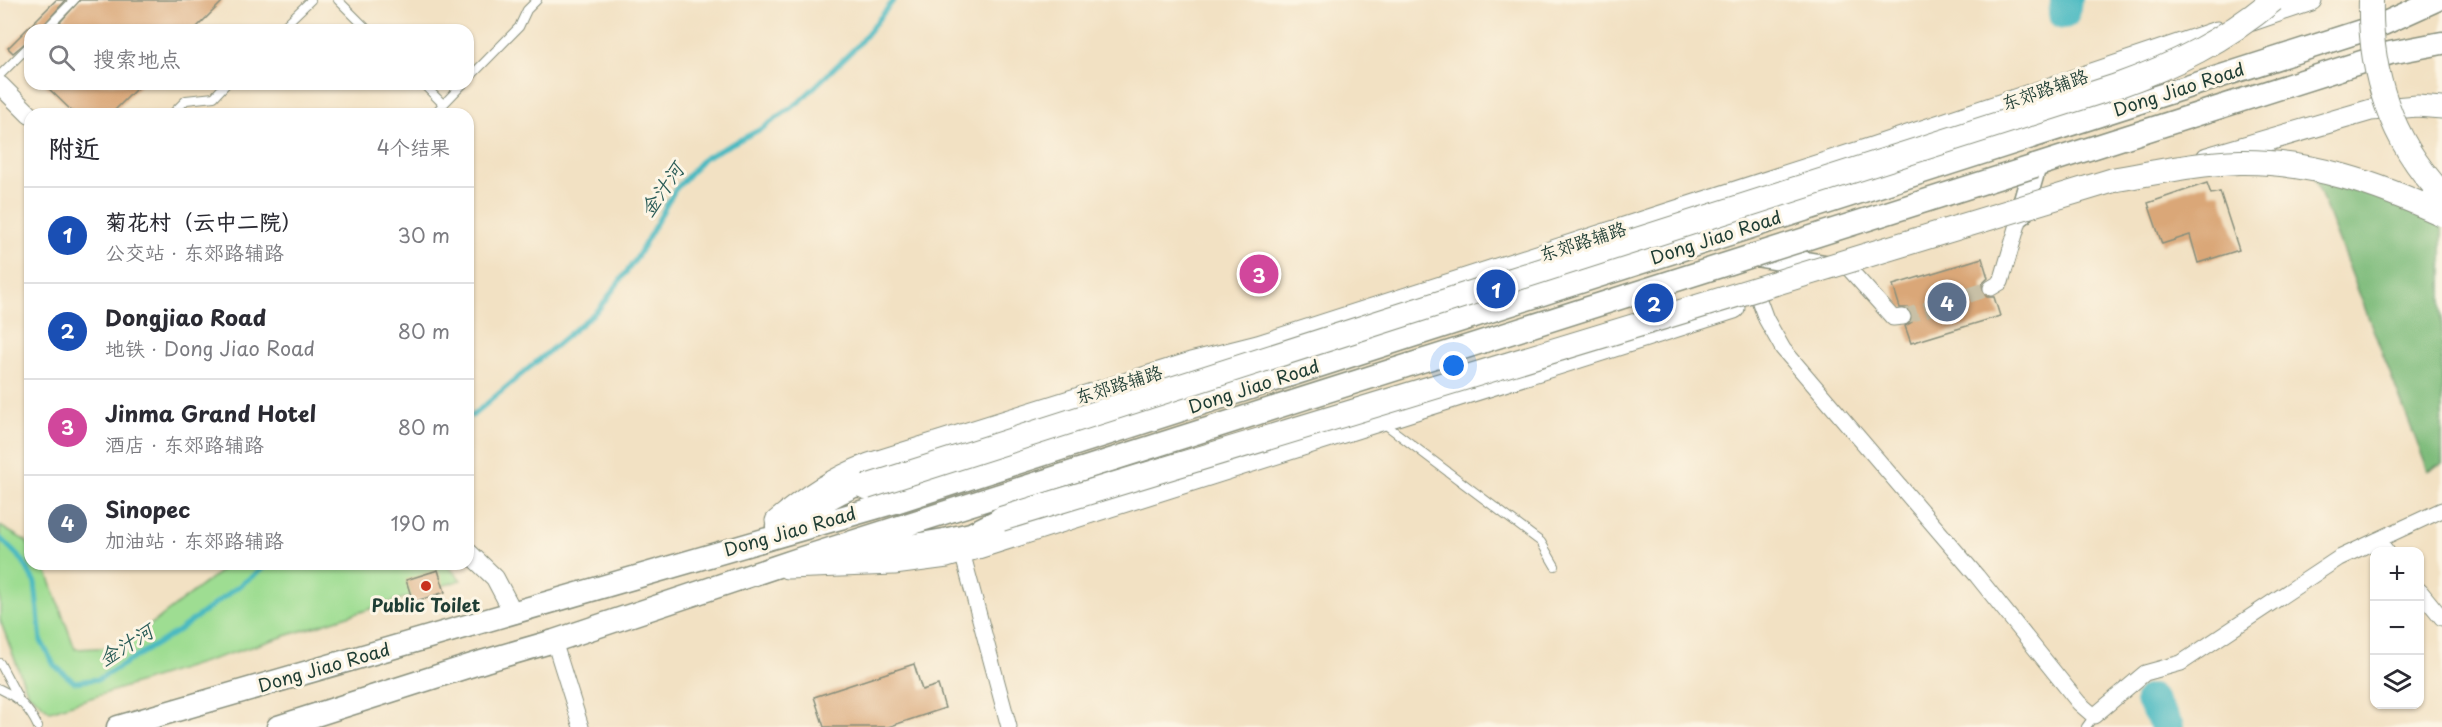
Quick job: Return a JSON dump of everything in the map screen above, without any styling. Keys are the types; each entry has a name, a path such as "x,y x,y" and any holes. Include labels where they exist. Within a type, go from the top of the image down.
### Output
{"highway":[{"path":"866,488 2106,90 2161,70 2197,53 2233,32 2273,0"},
{"path":"2371,0 2372,48 2384,100 2412,155 2442,194"},
{"path":"1001,519 2117,179 2189,166 2240,162 2281,164 2328,171 2368,182 2442,214"}],"main road":[{"name":"东郊路辅路","path":"730,548 758,536 800,500 828,481 869,464 1067,400 1191,363 1269,343 1872,148 2312,0"},
{"path":"2438,0 2442,11"},
{"name":"Dong Jiao Road","path":"118,727 514,614 730,548 892,503 2383,24 2438,0"},
{"name":"Dong Jiao Road","path":"278,727 554,641 742,578 1563,315 2390,53 2442,43"},
{"path":"742,578 787,568 920,562 962,552 1685,325 2020,214 2347,116 2394,107 2442,108"},
{"path":"2020,214 2035,166"},
{"path":"1755,255 1851,271"},
{"path":"730,548 763,534 856,485 866,488"},
{"path":"742,578 793,566 971,534 1001,519"}],"street":[{"path":"0,85 24,109"},
{"path":"1991,288 2001,282 2020,214"},
{"path":"1851,271 1893,318 1903,317"},
{"path":"1759,300 1783,349 1977,576 2079,703 2090,722 2145,673 2181,663 2339,558 2383,546 2442,510"},
{"path":"962,552 1010,727"},
{"path":"474,558 495,578 514,614"},
{"path":"2424,596 2442,618"},
{"path":"554,641 580,727"}],"lane":[{"path":"51,24 74,0"},
{"path":"286,24 310,0"},
{"path":"338,0 362,24"},
{"path":"474,73 519,27 527,10 537,0"},
{"path":"0,75 24,51"},
{"path":"178,108 186,100 214,97 220,90"},
{"path":"429,90 443,104"},
{"path":"439,108 457,90"},
{"path":"1381,421 1541,542 1555,566"},
{"path":"0,663 18,697 32,714 38,727"},
{"path":"0,689 18,697"}],"green space":[{"path":"2314,177 2442,216 2442,464 2428,471"},
{"path":"0,526 24,540 24,570 46,570 75,649 121,647 222,570 452,570 461,580 50,711 27,692 0,620"}],"building":[{"path":"56,0 66,0 44,24 32,24"},
{"path":"80,0 224,0 200,24 58,24"},
{"path":"24,32 24,44 13,53 8,48"},
{"path":"50,90 135,90 117,108 69,108"},
{"path":"2207,183 2211,194 2220,192 2239,250 2198,263 2190,235 2162,244 2148,203"},
{"path":"1982,258 1988,278 1982,284 1982,292 1987,297 1994,297 2000,316 1911,343 1905,326 1912,322 1913,315 1908,308 1900,308 1893,285"},
{"name":"Public Toilet","path":"438,570 445,592 413,602 406,580"},
{"path":"914,664 922,690 938,685 945,708 888,727 824,727 814,697"}],"waterway":[{"name":"金汁河","path":"474,414 599,309 636,259 675,190 704,158 763,128 799,102 857,46 894,0"},
{"path":"2064,13 2066,0"},
{"name":"金汁河","path":"0,538 24,563"},
{"name":"金汁河","path":"28,570 35,583 41,641 54,665 74,682 99,679 175,633 261,570"},
{"path":"2151,700 2168,727"}],"tunnel":[{"path":"1903,317 1991,288"}],"place":[{"name":"Jinma Grand Hotel","path":"1259,274"},
{"name":"菊花村（云中二院）","path":"1496,289"},
{"name":"Sinopec","path":"1947,302"},
{"name":"Dongjiao Road","path":"1654,303"},
{"name":"Public Toilet","path":"426,586"}]}
